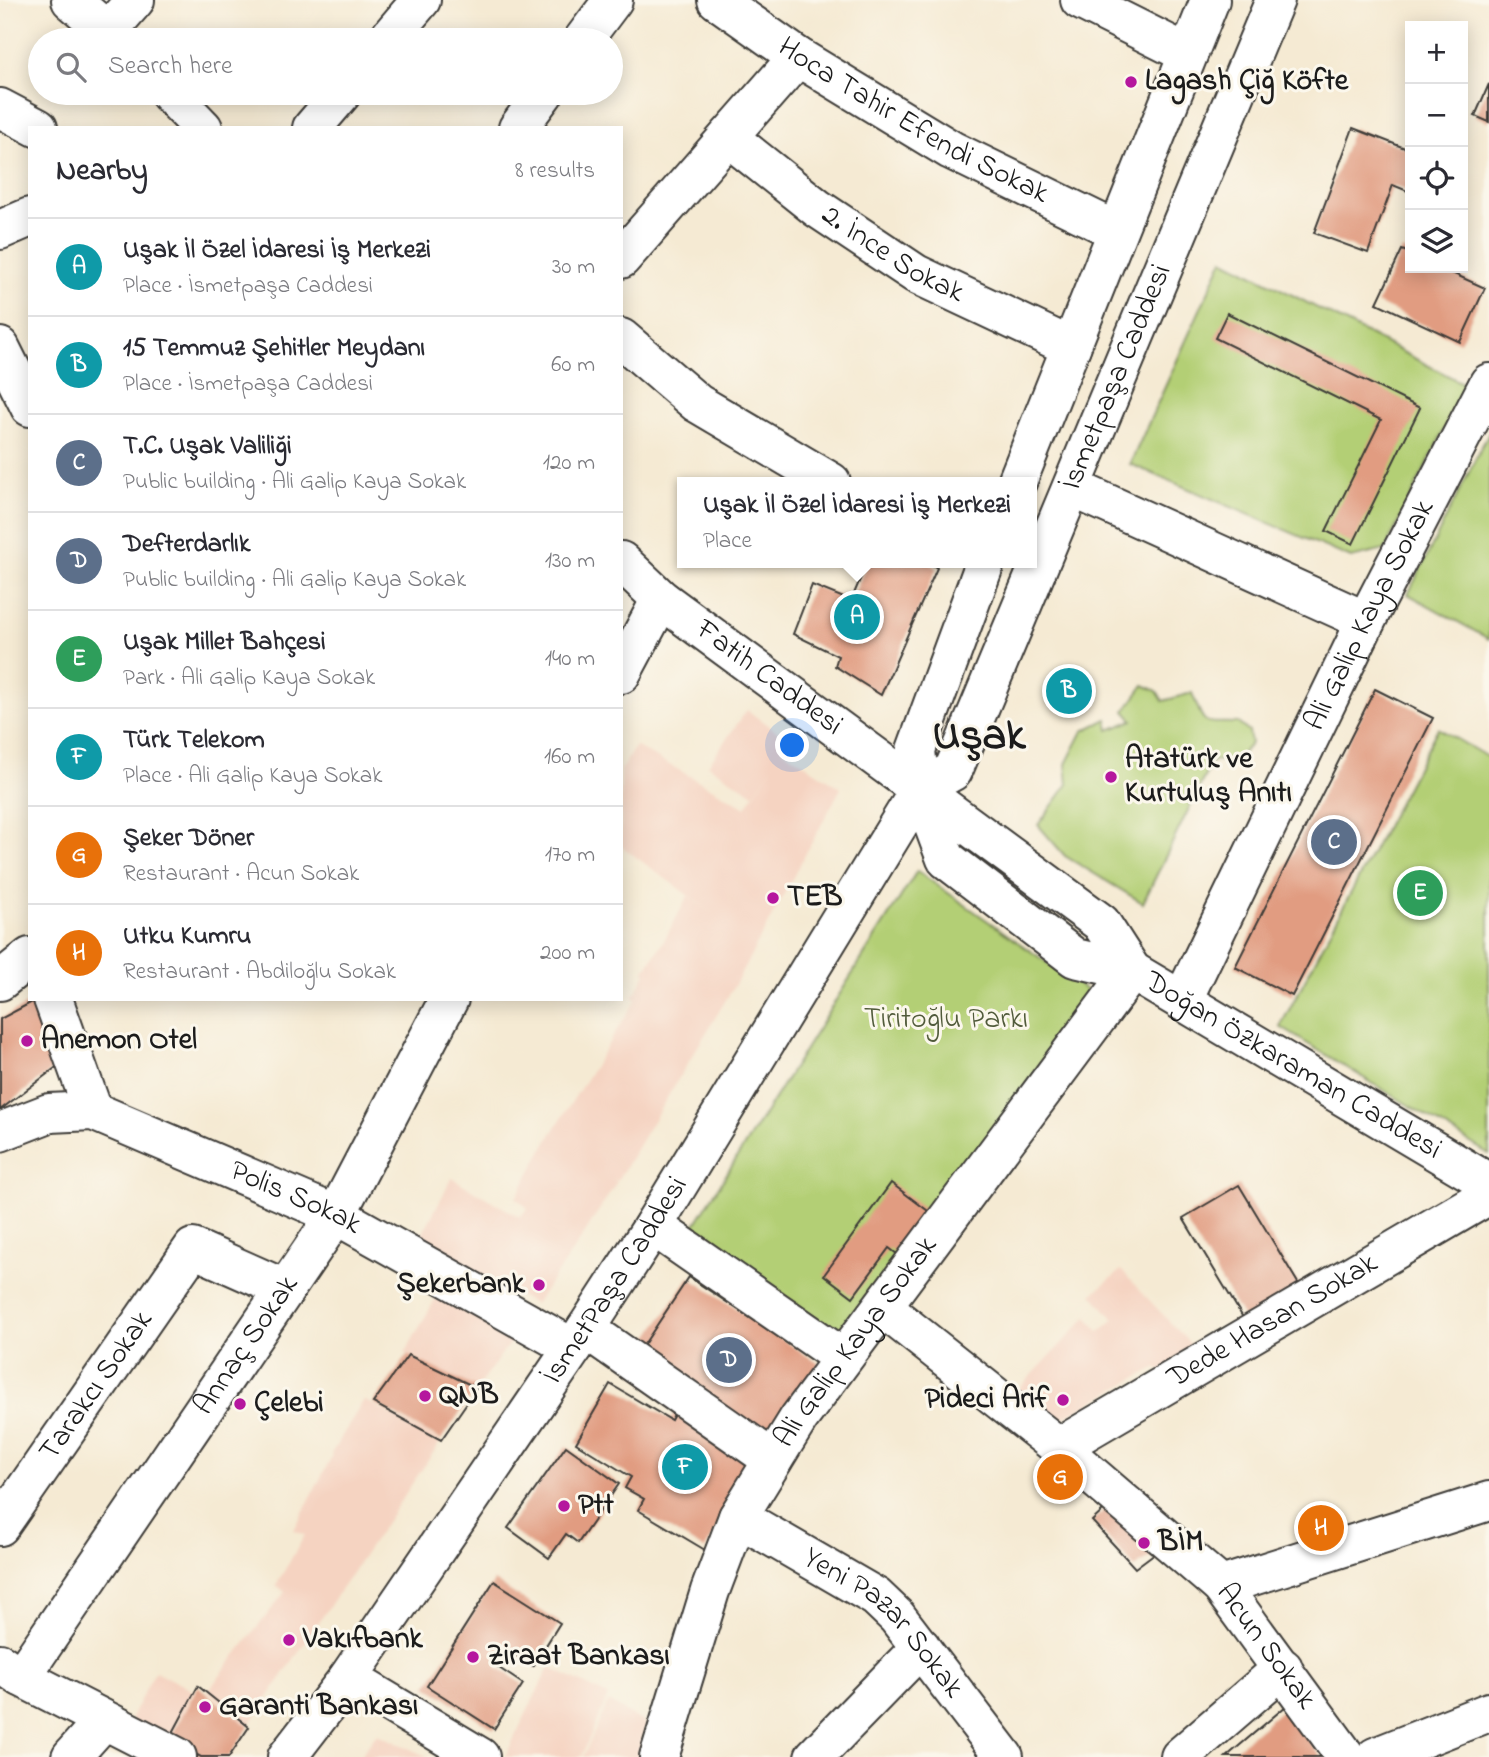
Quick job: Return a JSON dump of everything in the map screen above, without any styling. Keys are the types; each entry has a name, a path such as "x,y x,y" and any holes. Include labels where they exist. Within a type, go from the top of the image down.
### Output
{"street":[{"path":"71,0 105,28"},
{"path":"117,28 135,0"},
{"path":"397,28 421,0"},
{"path":"592,28 613,0"},
{"name":"Hoca Tahir Efendi Sokak","path":"717,0 798,57 951,149 1117,231"},
{"path":"1080,0 1188,54"},
{"name":"İsmetpaşa Caddesi","path":"1019,477 1210,0"},
{"name":"İsmetpaşa Caddesi","path":"920,789 953,771 1275,0"},
{"path":"623,256 798,57"},
{"path":"179,105 197,126"},
{"path":"314,126 332,105"},
{"path":"519,126 535,105"},
{"path":"0,108 34,126"},
{"name":"2. İnce Sokak","path":"728,137 817,208 916,274 1071,347"},
{"path":"0,230 28,218"},
{"path":"623,340 697,403 823,477"},
{"path":"0,346 28,403"},
{"name":"Ali Galip Kaya Sokak","path":"1182,1000 1366,621 1489,383"},
{"path":"1073,488 1366,621"},
{"name":"Fatih Caddesi","path":"623,563 661,598 920,789"},
{"path":"920,789 916,750 977,568"},
{"path":"623,670 661,598"},
{"name":"Doğan Özkaraman Caddesi","path":"920,789 946,859 1075,958 1132,971 1489,1183"},
{"name":"İsmetPaşa Caddesi","path":"287,1757 348,1678 580,1339 653,1226 920,789"},
{"path":"0,981 28,959"},
{"name":"Ali Galip Kaya Sokak","path":"659,1757 710,1591 738,1517 799,1418 1132,971"},
{"path":"54,1001 93,1111"},
{"name":"Annaç Sokak","path":"10,1670 336,1215 448,1001"},
{"name":"Polis Sokak","path":"0,1132 49,1113 93,1111 336,1215 580,1339 773,1460"},
{"name":"Dede Hasan Sokak","path":"1059,1447 1489,1195"},
{"path":"653,1226 843,1358"},
{"name":"Tarakcı Sokak","path":"0,1526 193,1248 285,1289"},
{"name":"Acun Sokak","path":"883,1308 1059,1447 1221,1586 1346,1757"},
{"path":"1221,1586 1489,1501"},
{"name":"Yeni Pazar Sokak","path":"738,1517 876,1597 897,1617 1004,1757"},
{"path":"814,1757 921,1647"},
{"path":"1180,1757 1283,1668"},
{"path":"10,1670 177,1757"},
{"path":"348,1678 472,1755"},
{"path":"1376,1757 1489,1712"},
{"path":"71,1757 104,1720"}],"shaded area":[{"path":"747,710 789,741 783,750 841,788 736,983 617,1181 612,1177 617,1182 535,1304 417,1244 452,1178 520,1217 528,1208 516,1198 551,1135 636,1000 633,997 646,974 644,972 688,896 715,915 623,847 623,767 635,746 746,807 776,761 754,794 708,765"},
{"path":"1121,1270 1194,1348 1162,1372 1157,1367 1051,1424 1017,1391 1087,1317 1100,1332 1114,1319 1092,1294"},
{"path":"442,1287 519,1330 477,1388 405,1353"},
{"path":"364,1400 441,1441 248,1727 208,1691 285,1592 276,1585 305,1535 294,1530 331,1454"},
{"path":"549,1667 608,1696 581,1757 505,1757"},
{"path":"155,1671 194,1691 168,1740 130,1720"},
{"path":"608,1702 648,1725 637,1757 583,1757"},
{"path":"377,1734 428,1757 359,1757"}],"green space":[{"path":"1223,259 1466,385 1385,550 1351,558 1130,464"},
{"path":"1489,432 1489,639 1408,594"},
{"path":"1144,685 1157,691 1163,701 1192,693 1206,721 1238,723 1249,732 1251,743 1238,759 1212,761 1143,903 1065,856 1038,825 1068,784 1066,764 1083,731 1107,719 1109,730 1133,720 1125,711"},
{"path":"1438,728 1489,758 1489,1154 1280,1027"},
{"name":"Tiritoğlu Parkı","path":"917,871 1093,995 841,1346 689,1234"}],"building":[{"path":"1489,84 1489,122 1475,116"},
{"path":"1353,128 1405,148 1405,190 1393,185 1368,253 1314,233"},
{"path":"1402,250 1405,251 1405,273 1452,273 1485,288 1460,342 1377,303"},
{"path":"1227,313 1420,408 1353,544 1326,531 1381,420 1215,338"},
{"path":"865,568 937,568 881,695 835,666 838,656 793,634 812,585 851,601"},
{"path":"1375,689 1433,718 1292,996 1235,967"},
{"name":"Anemon Otel","path":"36,1001 63,1062 0,1110 0,1019"},
{"path":"891,1183 932,1214 901,1257 889,1248 853,1297 824,1275"},
{"path":"1239,1185 1301,1288 1245,1321 1183,1218"},
{"path":"689,1277 821,1365 768,1444 637,1355"},
{"name":"QNB","path":"408,1355 477,1388 441,1440 373,1403"},
{"path":"610,1384 671,1420 677,1409 760,1458 705,1550 638,1510 644,1499 625,1488 631,1477 576,1443"},
{"name":"Ptt","path":"566,1446 619,1484 578,1543 566,1534 549,1558 508,1528"},
{"path":"1115,1500 1163,1547 1135,1568 1092,1521"},
{"name":"Ziraat Bankası","path":"494,1581 560,1623 533,1666 506,1649 496,1666 523,1684 494,1729 427,1686"},
{"name":"Garanti Bankası","path":"198,1686 249,1727 229,1757 201,1757 169,1740"},
{"path":"1286,1706 1321,1757 1226,1757"}],"place":[{"name":"Lagash Çiğ Köfte","path":"1131,82"},
{"name":"Uşak İl Özel İdaresi İş Merkezi","path":"857,617"},
{"name":"15 Temmuz Şehitler Meydanı","path":"1069,691"},
{"name":"Atatürk ve Kurtuluş Anıtı","path":"1111,777"},
{"name":"T.C. Uşak Valiliği","path":"1334,842"},
{"name":"Uşak Millet Bahçesi","path":"1420,893"},
{"name":"TEB","path":"773,898"},
{"name":"Anemon Otel","path":"27,1041"},
{"name":"Şekerbank","path":"539,1285"},
{"name":"Defterdarlık","path":"729,1360"},
{"name":"QNB","path":"425,1396"},
{"name":"Pideci Arif","path":"1063,1400"},
{"name":"Çelebi","path":"240,1404"},
{"name":"Türk Telekom","path":"685,1467"},
{"name":"Şeker Döner","path":"1060,1477"},
{"name":"Ptt","path":"564,1506"},
{"name":"Utku Kumru","path":"1321,1528"},
{"name":"BİM","path":"1144,1543"},
{"name":"Vakıfbank","path":"289,1640"},
{"name":"Ziraat Bankası","path":"473,1657"},
{"name":"Garanti Bankası","path":"205,1707"}],"district":[{"name":"Uşak","path":"979,737"}]}
